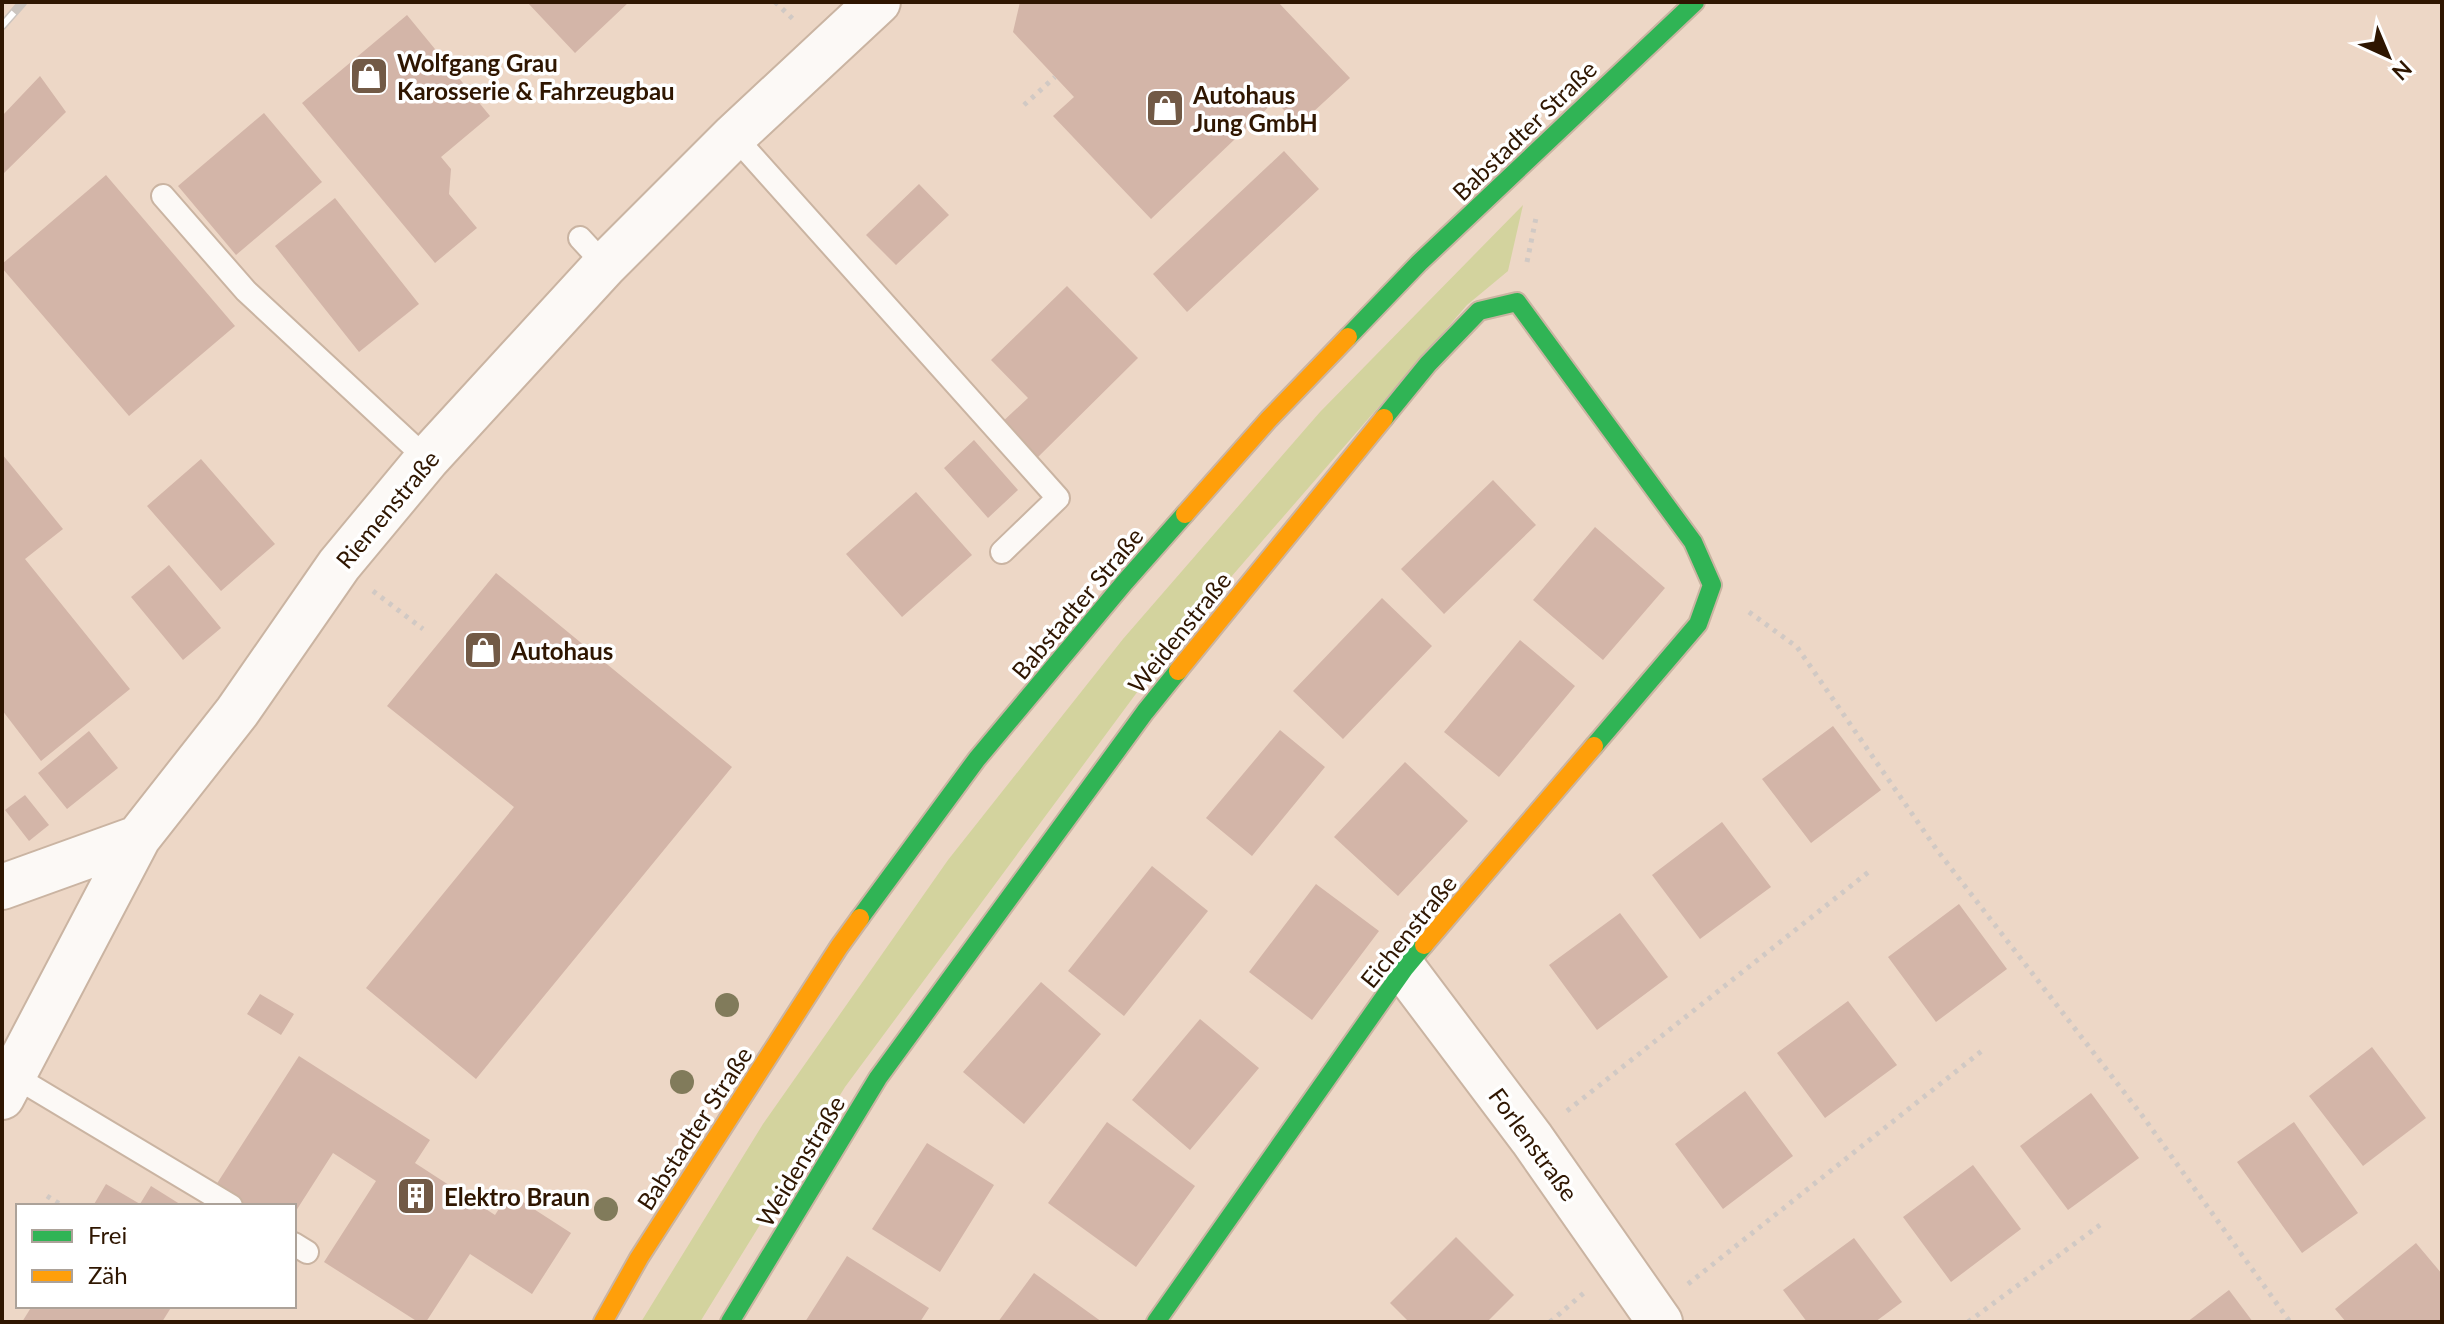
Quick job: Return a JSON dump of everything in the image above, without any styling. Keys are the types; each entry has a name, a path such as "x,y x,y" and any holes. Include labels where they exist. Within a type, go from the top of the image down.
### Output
{"street":[{"name":"Riemenstraße","path":"8,1086 138,838 237,712 339,565 592,251 734,136 878,2"},
{"name":"Babstadter Straße","path":"603,1322 639,1258 839,947 977,759 1125,582 1280,408 1419,263 1695,2"},
{"name":"Weidenstraße","path":"730,1322 878,1078 1145,712 1428,364 1479,311 1517,302 1693,542 1712,585"},
{"name":"Eichenstraße","path":"1156,1322 1404,969 1698,624 1712,585"},
{"path":"2,887 138,838"},
{"name":"Forlenstraße","path":"1404,969 1532,1139 1657,1317"}],"lane":[{"path":"734,136 1058,498 1002,552"},
{"path":"163,196 246,291 427,459"},
{"path":"8,1086 227,1204"}],"path":[{"path":"1024,105 1055,77"},
{"path":"1712,585 1797,647 1937,850 2144,1118 2290,1322"},
{"path":"383,599 423,629"},
{"path":"1532,1139 1871,870"},
{"path":"1657,1317 1983,1050"},
{"path":"47,1196 60,1204"},
{"path":"1968,1322 2100,1225"}],"green space":[{"path":"1523,205 1508,271 1467,305 1172,645 845,1087 700,1322 641,1322 763,1124 948,860 1123,639 1320,412"}],"building":[{"path":"527,2 629,2 575,53"},
{"name":"Autohaus Jung GmbH","path":"1020,2 1278,2 1350,78 1299,125 1275,101 1151,219 1053,116 1074,97 1013,32"},
{"path":"407,15 490,116 441,157 451,169 449,194 477,228 435,263 302,103"},
{"path":"40,76 66,112 2,175 2,116"},
{"path":"264,113 322,182 236,255 178,186"},
{"path":"1284,151 1319,189 1187,312 1153,274"},
{"path":"106,175 235,326 129,416 2,268 2,264"},
{"path":"919,184 949,215 896,265 866,235"},
{"path":"335,198 419,304 359,352 275,246"},
{"path":"1067,286 1138,358 1035,460 1000,424 1028,398 991,360"},
{"path":"974,440 1018,490 988,518 944,468"},
{"path":"2,454 63,529 25,559 130,689 41,761 2,710"},
{"path":"201,459 275,544 221,591 147,506"},
{"path":"1493,480 1536,525 1444,614 1401,569"},
{"path":"916,492 972,555 902,617 846,554"},
{"path":"1595,527 1665,588 1603,660 1533,600"},
{"path":"169,565 221,628 183,660 131,597"},
{"path":"496,573 732,767 476,1079 366,988 514,807 387,706"},
{"path":"1382,598 1432,646 1343,739 1293,691"},
{"path":"1520,640 1575,686 1499,777 1444,732"},
{"path":"1833,726 1881,790 1811,843 1762,779"},
{"path":"1280,730 1325,767 1252,856 1206,818"},
{"path":"89,731 118,768 67,809 38,773"},
{"path":"1405,762 1468,821 1398,896 1334,837"},
{"path":"25,795 49,825 29,841 5,810"},
{"path":"1722,822 1771,887 1700,939 1652,875"},
{"path":"1152,866 1208,911 1124,1016 1068,971"},
{"path":"1316,884 1379,931 1312,1020 1249,972"},
{"path":"1959,904 2007,969 1936,1022 1888,957"},
{"path":"1620,913 1668,977 1597,1030 1549,965"},
{"path":"1041,982 1101,1034 1024,1124 963,1072"},
{"path":"260,994 294,1014 281,1035 247,1014"},
{"path":"1848,1001 1897,1065 1825,1118 1777,1053"},
{"path":"1200,1019 1259,1068 1190,1150 1132,1100"},
{"path":"2372,1047 2426,1118 2363,1166 2309,1096"},
{"name":"Elektro Braun","path":"299,1056 430,1140 415,1163 495,1215 509,1193 571,1233 532,1294 470,1254 426,1322 418,1322 324,1262 376,1181 333,1153 296,1211 296,1204 245,1204 216,1185"},
{"path":"1745,1091 1793,1156 1723,1209 1675,1144"},
{"path":"2091,1093 2139,1158 2068,1210 2020,1146"},
{"path":"1107,1122 1195,1186 1136,1267 1048,1203"},
{"path":"2294,1122 2358,1213 2302,1253 2237,1162"},
{"path":"927,1143 994,1185 940,1272 872,1229"},
{"path":"1973,1165 2021,1229 1951,1282 1903,1217"},
{"path":"106,1184 140,1204 94,1204"},
{"path":"151,1186 180,1204 140,1204"},
{"path":"1456,1237 1514,1295 1487,1322 1409,1322 1390,1303"},
{"path":"1854,1238 1902,1302 1875,1322 1807,1322 1783,1290"},
{"path":"2416,1243 2442,1274 2442,1322 2346,1322 2335,1309"},
{"path":"847,1256 929,1308 920,1322 805,1322"},
{"path":"1034,1273 1102,1322 998,1322"},
{"path":"2229,1290 2253,1322 2187,1322 2195,1316"},
{"path":"31,1308 171,1308 162,1322 22,1322"}],"railway":[{"path":"2,26 23,2"}],"traffic: fast":[{"path":"1348,337 1419,263 1695,2"},
{"path":"1384,418 1428,364 1479,311 1517,302 1693,542 1712,585 1698,624 1594,746"},
{"path":"860,918 977,759 1185,514"},
{"path":"730,1322 878,1078 1178,671"},
{"path":"1156,1322 1424,945"}],"traffic: slow":[{"path":"1185,514 1269,419 1348,337"},
{"path":"1178,671 1384,418"},
{"path":"1424,945 1594,746"},
{"path":"603,1322 639,1258 860,918"}],"place":[{"name":"Wolfgang Grau Karosserie & Fahrzeugbau","path":"369,76"},
{"name":"Autohaus Jung GmbH","path":"1165,108"},
{"name":"Autohaus","path":"483,650"},
{"name":"Elektro Braun","path":"416,1196"}]}
